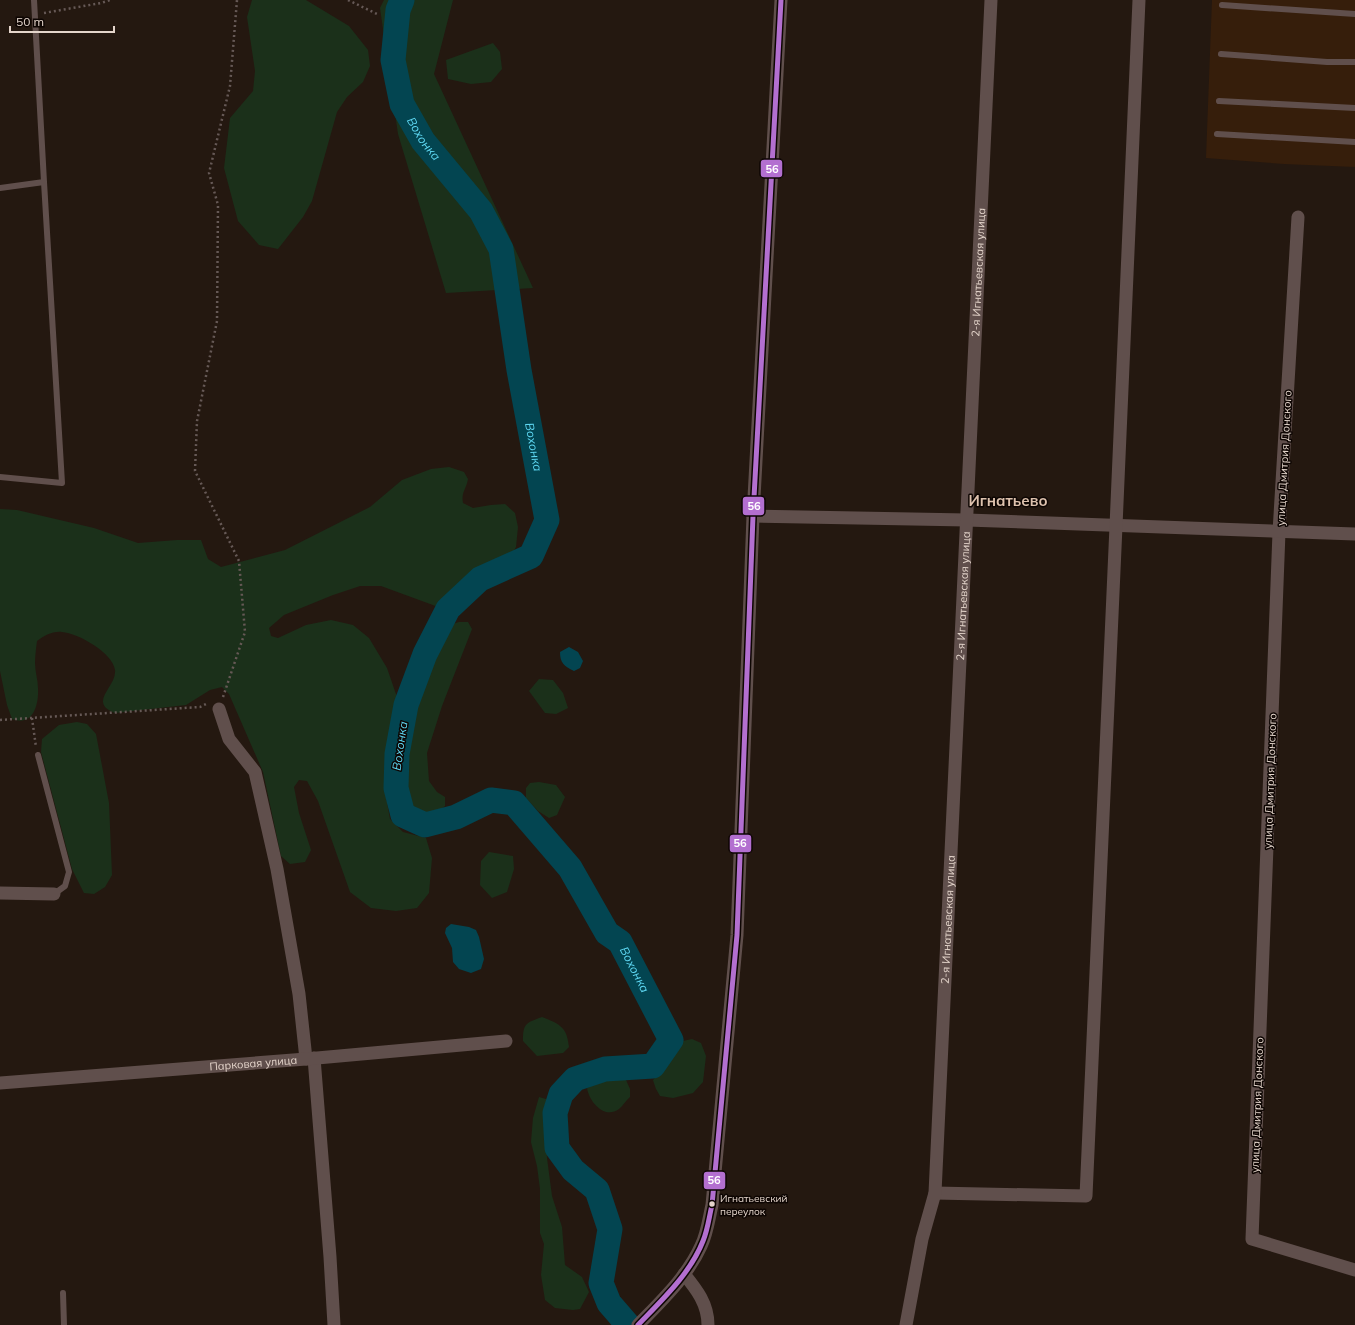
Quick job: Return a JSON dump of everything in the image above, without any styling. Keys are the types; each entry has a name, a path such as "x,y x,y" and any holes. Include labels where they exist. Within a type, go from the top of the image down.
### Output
{"street":[{"path":"638,1325 680,1280 701,1246 712,1205 737,935 753,516 781,0"},
{"name":"2-я Игнатьевская улица","path":"906,1325 922,1239 935,1193 968,520 991,0"},
{"path":"935,1193 1086,1196 1139,0"},
{"name":"улица Дмитрия Донского","path":"1298,217 1279,532 1252,1239 1355,1270"},
{"path":"753,516 968,520 1355,534"},
{"path":"216,703 229,738 255,772 279,877 310,1058 330,1257 334,1325"},
{"path":"0,893 54,894"},
{"name":"Парковая улица","path":"0,1083 506,1041"},
{"path":"680,1280 697,1290 708,1313 708,1325"}],"lane":[{"path":"0,477 62,483 34,0"},
{"path":"1222,5 1355,14"},
{"path":"1221,54 1327,62 1355,62"},
{"path":"1219,101 1355,108"},
{"path":"1217,134 1355,142"},
{"path":"0,188 44,182"},
{"path":"38,755 69,872 65,886 54,894"},
{"path":"64,1293 64,1325"}],"path":[{"path":"34,14 101,3 110,0"},
{"path":"0,720 200,707 216,703 224,696 245,632 240,561 195,471 197,421 217,321 218,205 209,173 230,86 237,0"},
{"path":"348,0 377,14"},
{"path":"216,703 224,696"},
{"path":"32,718 38,755"}],"shaded area":[{"path":"1212,0 1355,0 1355,167 1284,164 1206,158"}],"green space":[{"path":"252,0 306,0 349,26 368,50 370,66 363,82 347,97 337,112 312,201 303,217 278,249 259,245 238,221 224,168 230,118 253,91 255,71 247,17"},
{"path":"384,0 453,0 434,74 533,288 446,293 398,134 380,8"},
{"path":"493,43 500,52 502,69 491,82 471,84 448,79 446,60"},
{"path":"449,467 464,472 468,479 463,493 463,503 473,508 505,504 515,513 518,527 516,547 510,558 461,582 441,608 381,586 360,586 333,595 284,615 269,628 271,636 278,638 306,625 331,620 353,625 369,638 387,668 397,697 385,791 390,819 403,832 426,838 432,858 429,893 417,908 396,911 371,908 350,892 318,801 307,781 299,780 294,787 299,813 311,850 305,862 290,864 281,856 263,772 229,694 222,687 210,690 186,705 115,713 107,709 103,704 103,699 112,682 115,670 108,657 94,645 77,636 69,633 55,632 37,641 35,670 38,695 36,707 30,717 25,720 19,721 12,719 7,705 0,671 0,509 17,510 94,528 138,543 201,540 208,559 221,567 285,550 370,507 402,480 431,469"},
{"path":"468,622 472,629 442,706 427,753 429,781 437,792 445,797 445,806 428,816 414,809 406,791 405,761 416,704 443,641 453,624"},
{"path":"539,679 553,680 563,693 568,708 556,714 545,713 529,691"},
{"path":"77,722 87,724 96,734 109,803 112,875 105,887 94,894 84,893 72,869 41,752 42,739 59,725"},
{"path":"539,782 556,785 565,797 557,815 549,818 538,811 526,798 526,788 530,783"},
{"path":"489,852 513,856 514,869 507,892 492,898 480,885 481,861"},
{"path":"542,1017 562,1027 568,1040 569,1047 563,1053 537,1056 523,1041 526,1024"},
{"path":"692,1039 701,1043 706,1056 703,1082 693,1093 673,1098 660,1096 653,1080 664,1069 676,1048 683,1041"},
{"path":"613,1079 626,1080 630,1089 630,1097 619,1109 613,1112 603,1111 594,1103 588,1093 587,1088 597,1083"},
{"path":"539,1097 546,1099 547,1158 552,1196 562,1227 565,1265 582,1277 589,1292 580,1309 573,1310 555,1308 545,1300 541,1275 544,1244 540,1233 540,1189 537,1166 531,1142 533,1118"}],"water":[{"path":"569,647 578,652 583,661 580,668 574,671 565,666 561,659 560,652"},
{"path":"451,924 469,927 476,930 484,959 481,969 471,973 459,969 453,962 452,948 445,933 446,928"}],"waterway":[{"name":"Вохонка","path":"402,0 398,10 393,60 402,104 423,141 481,211 501,249 519,370 547,520 531,556 480,579 448,609 425,654 406,705 397,754 396,788 403,815 425,825 456,817 491,800 514,803 570,868 607,933 620,942 671,1040 653,1066 605,1069 575,1079 561,1094 555,1113 557,1148 573,1170 597,1190 610,1229 601,1283 609,1303 628,1325"}],"transit line":[{"name":"56","path":"638,1325 675,1286 691,1265 705,1236 712,1205 737,935 753,516 781,0"}],"place":[{"name":"Игнатьевский переулок","path":"712,1204"}],"district":[{"name":"Игнатьево","path":"1008,501"}]}
